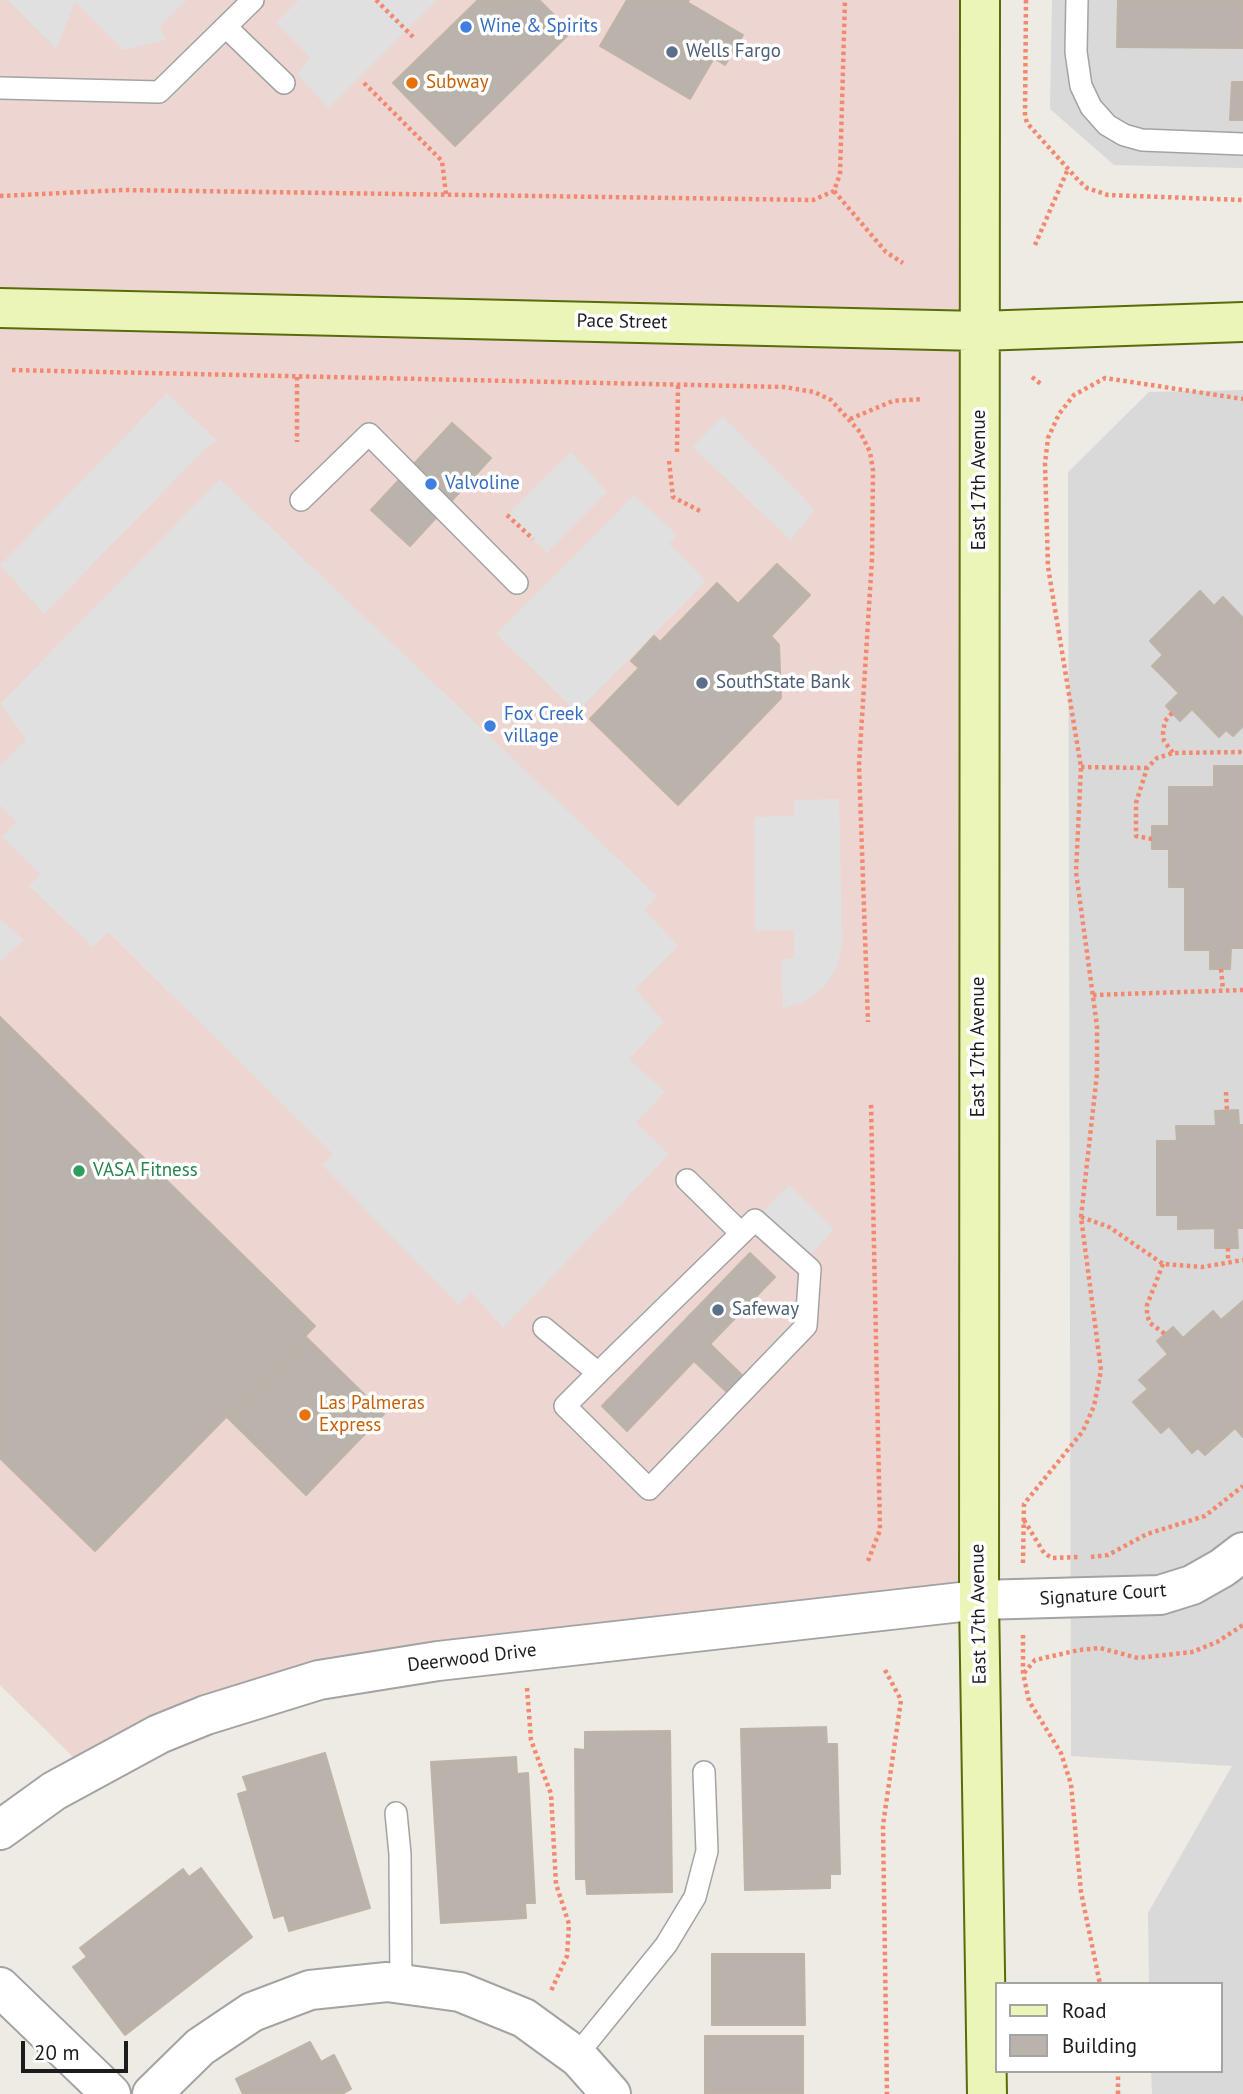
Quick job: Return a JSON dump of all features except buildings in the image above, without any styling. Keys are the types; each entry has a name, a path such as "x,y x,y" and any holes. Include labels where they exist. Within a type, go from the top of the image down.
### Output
{"main road":[{"name":"East 17th Avenue","path":"980,0 979,1600 987,2094"},
{"name":"Pace Street","path":"0,307 979,331 1243,322"}],"street":[{"name":"Signature Court","path":"979,1600 1160,1595 1192,1585 1233,1560"},
{"name":"Deerwood Drive","path":"0,1830 87,1771 206,1714 319,1679 524,1652 979,1600"},
{"path":"152,2094 217,2035 281,1999 310,1990 347,1985 401,1983 460,1992 491,2003 532,2023 576,2056 611,2094"},
{"path":"0,1987 111,2094"}],"lane":[{"path":"0,88 159,92 253,0"},
{"path":"1076,0 1076,52 1081,86 1091,107 1107,125 1124,135 1142,140 1243,144"},
{"path":"226,27 284,83"},
{"path":"301,500 369,434 517,583"},
{"path":"687,1180 741,1233"},
{"path":"755,1220 810,1269 806,1326 649,1489 565,1406 598,1373 755,1220"},
{"path":"544,1328 598,1373"},
{"path":"576,2056 666,1945 695,1897 707,1852 704,1772"},
{"path":"396,1813 400,1854 401,1983"}],"path":[{"path":"376,0 413,37"},
{"path":"0,196 124,190 813,201 834,191 841,169 845,0"},
{"path":"363,83 442,161 446,194"},
{"path":"1035,245 1068,169"},
{"path":"834,191 886,252 903,262"},
{"path":"12,370 804,389 831,400 850,419 870,452 873,470 872,559 859,765 868,1021"},
{"path":"297,377 297,442"},
{"path":"1032,377 1042,385"},
{"path":"1028,1497 1078,1439 1088,1422 1098,1390 1101,1350 1081,1217 1097,1074 1097,1026 1076,872 1081,767 1048,567 1045,463 1053,425 1074,395 1105,378 1243,399"},
{"path":"677,452 678,385"},
{"path":"850,419 893,401 922,399"},
{"path":"669,461 673,497 700,511"},
{"path":"507,515 533,539"},
{"path":"1172,713 1165,721 1163,732 1164,741 1173,753"},
{"path":"1152,839 1136,836 1136,803 1147,768 1157,758 1173,753 1243,752"},
{"path":"1081,767 1147,768"},
{"path":"1221,970 1223,990"},
{"path":"1093,995 1243,990"},
{"path":"1226,1092 1227,1111"},
{"path":"868,1561 880,1530 871,1103"},
{"path":"1081,1217 1109,1227 1163,1264 1202,1267 1243,1260"},
{"path":"1228,1248 1228,1261"},
{"path":"1163,1264 1147,1305 1147,1315 1150,1322 1165,1334"},
{"path":"1023,1519 1044,1553 1052,1558 1108,1555 1147,1534 1205,1516 1243,1486"},
{"path":"1100,1982 1080,1892 1071,1784 1059,1748 1032,1709 1023,1673 1035,1660 1079,1650 1100,1648 1147,1658 1192,1652 1217,1642 1243,1625"},
{"path":"524,1652 531,1740 551,1794 556,1884 569,1935 561,1974 532,2023"},
{"path":"885,1670 901,1700 883,1825 887,2094"},
{"path":"1118,2073 1118,2094"}],"shaded area":[{"name":"Fox Creek village","path":"0,0 980,0 979,1600 319,1680 87,1771 0,1685"},
{"path":"8,0 187,0 160,26 165,40 123,50 75,2 56,49"},
{"path":"299,0 437,0 328,108 297,74 310,58 276,23"},
{"path":"1052,0 1243,0 1243,168 1114,165 1050,109"},
{"path":"1243,390 1243,2094 1152,2094 1151,2073 1222,2073 1222,1982 1149,1982 1148,1913 1232,1766 1071,1756 1068,472 1149,392"},
{"path":"167,393 218,442 211,443 44,614 0,565"},
{"path":"723,416 815,510 790,540 693,447"},
{"path":"571,452 607,492 547,553 507,515"},
{"path":"220,479 657,896 645,910 678,946 635,989 664,1022 629,1059 665,1092 636,1123 669,1154 503,1328 471,1292 459,1305 322,1165 333,1154 108,932 93,947 29,886 40,874 2,837 16,822 0,805 0,766 26,739 0,704"},
{"path":"634,495 677,535 669,544 706,581 577,712 496,634"},
{"path":"839,799 842,942 838,965 826,985 802,1003 783,1008 781,959 794,958 794,930 755,931 754,817 794,816 794,800"},
{"path":"0,919 24,940 0,962"},
{"path":"789,1185 834,1229 804,1263 755,1220"}],"place":[{"name":"Wine & Spirits","path":"466,27"},
{"name":"Wells Fargo","path":"672,52"},
{"name":"Subway","path":"412,83"},
{"name":"Valvoline","path":"431,484"},
{"name":"SouthState Bank","path":"702,683"},
{"name":"Fox Creek village","path":"490,726"},
{"name":"VASA Fitness","path":"79,1171"},
{"name":"Safeway","path":"718,1310"},
{"name":"Las Palmeras Express","path":"305,1415"}]}
